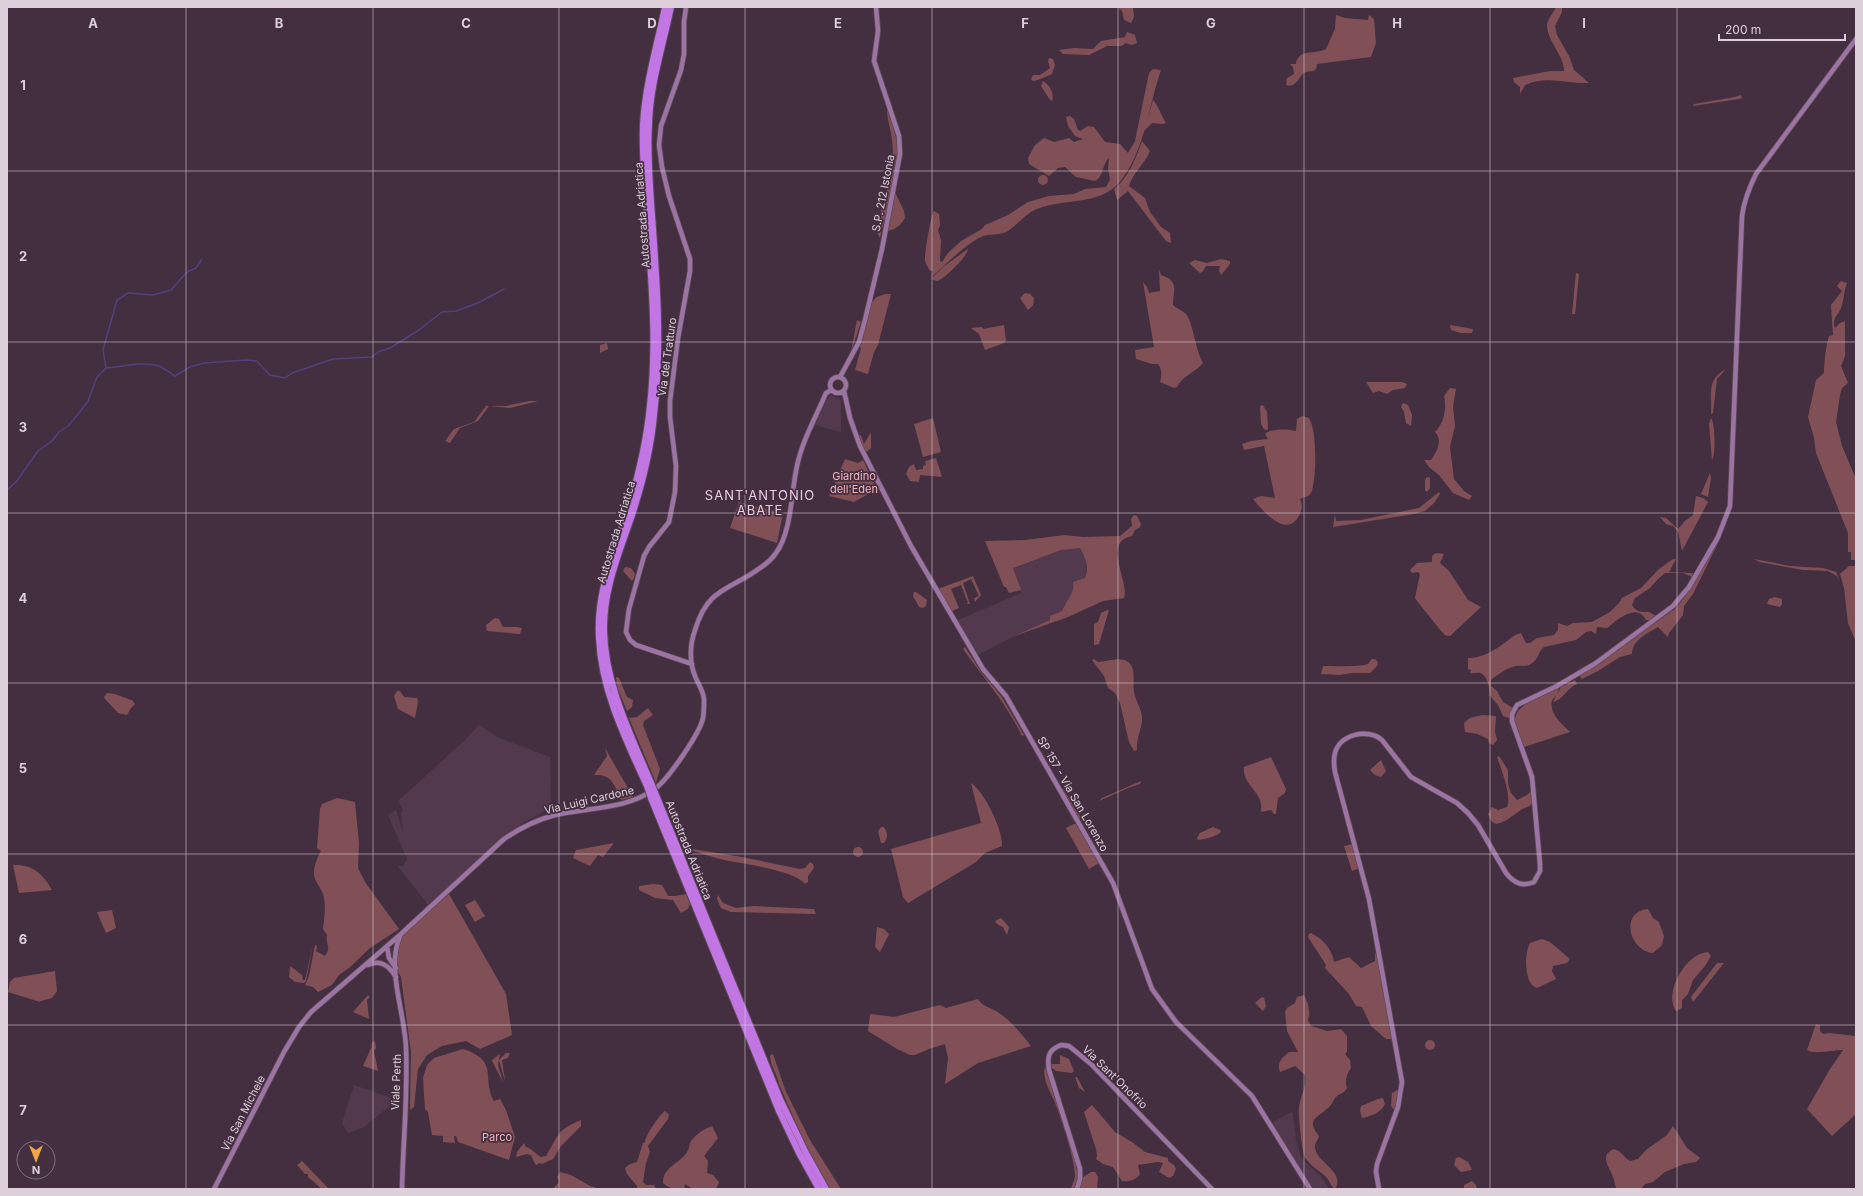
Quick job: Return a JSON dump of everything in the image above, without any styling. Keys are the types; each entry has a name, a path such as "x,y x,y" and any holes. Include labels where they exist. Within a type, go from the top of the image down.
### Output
{"highway":[{"name":"Autostrada Adriatica","path":"665,7 651,68 644,110 643,156 653,332 650,405 644,446 635,487 615,555 606,602 604,631 609,673 622,718 780,1099 806,1153 826,1189"},
{"name":"Autostrada Adriatica","path":"615,555 642,479 654,416 658,374 658,332 649,156 650,111 654,83 670,7"},
{"name":"Autostrada Adriatica","path":"654,796 779,1110 799,1153 819,1189"}],"main road":[{"name":"Via del Tratturo","path":"686,7 684,22 684,54 681,70 661,126 659,145 662,167 669,196 690,259 690,271 678,338 670,401 670,417 676,466 675,492 669,522 648,547 644,556 629,609 626,632 630,640 636,645 692,664"},
{"name":"S.P. 212 Istonia","path":"873,289 900,154 899,136 874,61 878,31 876,7"},
{"path":"1379,1189 1376,1172 1377,1164 1398,1107 1402,1082 1369,899 1336,772 1334,762 1335,752 1339,746 1355,735 1366,733 1376,735 1382,740 1411,777 1457,803 1468,813 1478,825 1506,874 1511,880 1522,885 1534,882 1540,871 1540,864 1532,777 1512,721 1512,714 1517,706 1557,686 1596,663 1664,613 1689,587 1718,537 1730,506 1742,216 1748,189 1756,174 1856,40"},
{"name":"Via Luigi Cardone","path":"288,1044 311,1012 401,934 504,839 528,824 555,815 596,809 633,800 658,787 696,735 703,718 704,699 692,664 691,650 694,631 708,602 733,583 756,571 776,555 784,537 797,464 826,394 832,390 830,385 832,380 836,377 840,377 859,342 873,289"},
{"path":"832,390 836,393 844,391 847,384 845,379 840,377"},
{"name":"SP 157 - Via San Lorenzo","path":"844,391 850,418 860,446 911,546 983,670 1006,696 1109,876 1152,989 1176,1022 1252,1096 1310,1189"},
{"name":"Viale Perth","path":"401,934 398,942 396,957 396,977 406,1047 402,1189"},
{"path":"387,946 391,948 396,957"},
{"name":"Viale Perth","path":"387,946 389,958 396,969"},
{"path":"364,967 379,962 391,968 396,977"},
{"name":"Via San Michele","path":"214,1189 288,1044"},
{"name":"Via Sant'Onofrio","path":"1077,1189 1080,1180 1080,1169 1049,1070 1048,1060 1052,1050 1061,1044 1069,1046 1091,1064 1212,1189"}],"shaded area":[{"path":"831,395 841,400 841,432 815,425 826,401"},
{"path":"1080,548 1086,560 1087,573 1085,578 1073,582 1074,590 1072,596 1064,605 1062,611 1051,616 1050,620 1012,637 976,656 956,621 1021,593 1013,568 1061,550"},
{"path":"479,725 499,738 550,757 551,808 524,822 503,837 428,905 398,866 403,866 407,859 388,815 396,810 403,832 401,812 403,810 399,800 465,740"},
{"path":"354,1085 397,1100 364,1127 348,1133 342,1123"},
{"path":"1291,1112 1293,1113 1296,1140 1300,1155 1303,1160 1320,1175 1329,1189 1310,1189 1270,1124"}],"green space":[{"path":"1118,7 1133,8 1134,17 1131,23 1124,20 1122,11"},
{"path":"1556,7 1562,7 1562,12 1555,26 1557,35 1569,56 1574,70 1589,83 1549,80 1533,82 1525,85 1520,94 1520,87 1514,82 1513,78 1550,71 1564,71 1561,59 1548,33 1547,27 1548,21"},
{"path":"1336,15 1345,18 1368,20 1369,15 1374,19 1376,43 1371,57 1317,64 1316,69 1304,73 1295,84 1289,86 1286,85 1287,78 1294,74 1293,67 1290,64 1296,64 1297,59 1303,54 1326,49 1335,29"},
{"path":"1127,32 1135,35 1137,43 1132,45 1126,43 1121,46 1107,46 1089,55 1063,54 1059,50 1074,48 1093,49 1101,41 1125,37"},
{"path":"1049,58 1053,59 1055,65 1052,74 1033,81 1031,79 1033,75 1040,75 1050,68 1048,61"},
{"path":"1153,69 1161,70 1145,129 1135,157 1128,171 1119,183 1111,190 1101,195 1037,209 1025,216 1005,233 981,237 963,249 932,277 933,271 929,270 925,257 934,211 939,214 940,225 938,230 941,240 940,261 942,262 948,253 961,241 982,229 985,225 1008,215 1028,202 1049,196 1074,194 1085,189 1106,187 1110,180 1108,168 1109,158 1105,164 1102,174 1095,181 1076,177 1065,167 1058,168 1049,176 1029,164 1028,158 1035,145 1044,138 1054,142 1069,138 1074,142 1083,139 1075,136 1068,126 1066,117 1070,116 1074,119 1078,130 1080,131 1088,126 1094,127 1105,142 1120,144 1128,153 1135,141 1149,73"},
{"path":"1043,81 1051,90 1053,95 1052,101 1041,86"},
{"path":"1741,95 1742,98 1739,99 1693,106 1694,104"},
{"path":"1153,100 1166,123 1152,123 1144,131"},
{"path":"887,109 896,136 897,155 895,179 880,238 877,230 880,213 885,199 893,155"},
{"path":"1142,141 1150,151 1133,176 1129,186 1145,198 1150,212 1161,227 1170,233 1171,243 1166,241 1128,191 1117,200 1114,189 1128,173"},
{"path":"1041,175 1045,175 1048,180 1045,185 1041,185 1038,182 1038,178"},
{"path":"895,192 904,211 905,218 898,227 887,231"},
{"path":"968,249 967,253 960,262 942,279 938,281 933,280 932,278 943,267"},
{"path":"1221,259 1230,261 1230,264 1221,275 1219,271 1220,266 1206,266 1200,273 1189,263 1195,260 1207,263"},
{"path":"1159,270 1161,275 1171,280 1173,283 1173,305 1186,314 1189,319 1203,363 1182,380 1177,387 1174,388 1160,382 1161,373 1158,364 1152,364 1136,359 1135,350 1154,347 1143,282 1149,293 1160,291"},
{"path":"1576,273 1579,274 1575,314 1572,314"},
{"path":"1841,281 1847,283 1843,302 1834,324 1835,328 1840,323 1845,321 1845,356 1841,366 1848,383 1842,388 1836,422 1842,446 1856,479 1856,560 1851,560 1851,552 1848,552 1848,533 1816,453 1814,438 1808,417 1816,380 1824,373 1825,354 1828,340 1829,336 1833,335 1831,305 1842,291 1837,286"},
{"path":"1025,293 1030,294 1034,298 1033,305 1028,310 1020,298"},
{"path":"885,294 891,294 878,345 874,352 868,374 855,370 861,348 859,345 871,303 877,297"},
{"path":"857,320 861,322 851,352"},
{"path":"1004,325 1006,340 1004,343 985,350 979,334 971,328 982,327 983,329"},
{"path":"1450,325 1473,329 1472,333 1461,333 1451,330"},
{"path":"607,343 608,349 600,353 600,345"},
{"path":"1726,369 1717,379 1713,413 1711,414 1711,388 1715,378"},
{"path":"1366,382 1402,382 1407,384 1405,388 1393,390 1387,394 1379,391 1373,393"},
{"path":"1450,388 1456,389 1453,406 1455,426 1450,447 1454,479 1464,491 1472,496 1469,500 1453,493 1439,475 1429,467 1424,460 1431,460 1437,450 1439,439 1435,432 1443,420 1445,410 1444,396"},
{"path":"529,401 538,401 510,408 489,406 506,406"},
{"path":"1403,403 1408,405 1412,415 1411,426 1406,423 1404,412 1401,407"},
{"path":"1263,405 1267,412 1268,429 1266,430 1261,424 1260,406"},
{"path":"486,406 489,406 478,421 460,428 450,443 445,441 454,429 474,422"},
{"path":"1302,416 1309,418 1314,433 1315,466 1313,486 1311,493 1308,496 1300,499 1302,503 1301,510 1299,516 1294,522 1288,525 1281,524 1269,516 1253,499 1261,496 1275,498 1264,446 1244,450 1242,444 1251,441 1268,439 1265,434 1275,430 1284,429 1296,431 1297,419"},
{"path":"933,418 941,452 923,457 914,424"},
{"path":"1711,418 1714,439 1714,452 1712,460 1709,424"},
{"path":"871,432 871,448 865,453 858,434 861,436 864,444"},
{"path":"936,458 942,477 920,475 919,482 910,481 906,474 909,467 914,464 916,470 923,469 923,466 926,465 925,461"},
{"name":"Giardino dell'Eden","path":"845,459 858,463 863,460 877,489 854,502 829,496"},
{"path":"1710,473 1711,478 1708,497 1701,494"},
{"path":"1427,477 1430,478 1430,488 1427,492 1425,490 1425,480"},
{"path":"1439,492 1440,494 1434,503 1425,511 1333,527 1335,514 1336,521 1361,520 1419,508"},
{"path":"1696,496 1703,498 1708,502 1682,551 1678,531 1673,526 1666,524 1660,517 1666,518 1678,529 1693,515"},
{"path":"739,502 783,513 777,543 730,528"},
{"path":"1134,515 1137,516 1141,524 1140,527 1135,530 1132,536 1123,540 1119,546 1117,554 1125,591 1124,598 1103,601 1068,617 1012,637 1050,620 1050,616 1062,611 1073,590 1073,582 1085,578 1087,570 1084,555 1080,548 1061,550 1013,568 1021,590 1009,593 1006,587 1004,587 985,541 1025,540 1065,535 1083,537 1120,536 1132,526 1131,519"},
{"path":"1720,539 1693,594 1684,606 1683,615 1669,633 1668,637 1658,627 1645,634 1638,641 1632,654 1620,657 1582,679 1580,676 1676,608 1689,591"},
{"path":"1436,553 1444,554 1440,563 1449,571 1468,600 1481,607 1450,636 1446,636 1444,634 1415,598 1420,574 1418,572 1412,573 1410,570 1417,563 1432,562 1432,556"},
{"path":"1673,559 1676,559 1669,572 1693,573 1692,577 1683,573 1665,573 1650,588 1635,598 1632,605 1636,609 1640,612 1649,612 1656,616 1650,620 1646,620 1638,613 1627,614 1607,628 1597,627 1596,634 1591,631 1586,632 1576,640 1544,647 1531,664 1510,668 1491,680 1491,686 1497,691 1503,702 1513,708 1509,718 1503,716 1498,705 1490,696 1488,683 1485,677 1480,673 1470,673 1471,670 1468,669 1468,658 1477,657 1495,650 1513,636 1521,633 1526,643 1530,643 1537,638 1554,635 1558,630 1558,623 1567,626 1573,623 1592,622 1610,612 1622,598 1641,588 1659,569"},
{"path":"1754,559 1790,566 1823,568 1836,572 1840,582 1837,576 1828,571 1803,570 1759,562"},
{"path":"1849,566 1856,566 1856,642 1848,623 1844,588 1840,574"},
{"path":"625,567 631,568 635,574 632,581 623,571"},
{"path":"973,576 981,595 975,602 974,598 979,596 971,579 963,583 970,604 966,604 968,603 961,585 951,589 959,608 950,612 938,589"},
{"path":"914,592 927,600 926,606 923,608 919,607 913,596"},
{"path":"1775,597 1782,599 1782,604 1780,607 1767,604 1769,599"},
{"path":"1109,610 1099,644 1094,645 1094,624 1098,622 1101,613"},
{"path":"495,618 499,619 503,627 522,628 520,634 487,631 486,625"},
{"path":"965,647 981,672 1001,696 1024,735 1022,736 1002,702 963,649"},
{"path":"1094,659 1098,662 1122,659 1131,665 1135,695 1142,716 1137,750 1134,751 1129,742 1120,703 1115,693 1108,688 1104,676 1092,660"},
{"path":"1372,659 1375,659 1378,662 1377,666 1370,673 1339,675 1321,674 1323,666 1365,665"},
{"path":"616,677 619,678 627,697 633,700 632,707 627,711 617,687"},
{"path":"1575,680 1577,684 1570,688 1560,699 1553,702 1561,687"},
{"path":"1559,688 1557,695 1552,700 1552,710 1556,718 1570,732 1524,747 1517,732 1515,716 1524,705"},
{"path":"397,691 400,691 404,697 417,698 418,702 415,718 398,709 394,696"},
{"path":"107,693 132,700 135,704 127,715 118,713 105,699 104,697"},
{"path":"648,708 653,715 644,721 643,725 660,769 656,783 629,718 637,717"},
{"path":"1482,715 1496,716 1495,731 1497,740 1493,745 1489,743 1488,739 1477,734 1465,732 1464,723 1470,718"},
{"path":"605,748 633,797 621,800 614,785 609,779 605,776 594,775 607,756"},
{"path":"1499,756 1508,770 1508,784 1511,793 1517,800 1527,795 1531,791 1532,804 1506,820 1496,824 1491,821 1488,814 1492,807 1498,810 1507,807 1508,802 1505,782 1497,757"},
{"path":"1271,757 1286,789 1285,793 1278,798 1276,814 1274,814 1271,810 1261,812 1260,800 1247,780 1244,772 1244,767"},
{"path":"1381,760 1386,771 1381,777 1375,775 1370,770"},
{"path":"1141,781 1140,784 1099,801 1102,798"},
{"path":"971,783 976,787 987,802 992,812 999,831 1002,846 985,853 976,862 908,903 903,897 891,849 981,823"},
{"path":"1059,786 1063,789 1081,818 1078,820"},
{"path":"337,798 355,802 359,843 358,868 365,882 399,929 370,948 349,968 339,975 332,985 318,992 313,987 305,985 309,976 315,945 317,946 316,951 325,956 328,950 327,935 323,929 325,910 324,898 316,881 314,870 321,851 317,848 320,809 322,804"},
{"path":"1076,824 1099,863 1089,869 1066,828"},
{"path":"881,827 884,827 887,834 884,843 881,843 878,831"},
{"path":"1213,827 1221,832 1210,838 1198,840 1197,838 1200,833"},
{"path":"614,843 603,857 598,855 590,866 573,858 576,850"},
{"path":"1353,844 1360,868 1352,871 1344,846"},
{"path":"856,847 860,847 863,852 860,857 856,857 853,854 853,850"},
{"path":"692,849 742,857 800,869 805,868 810,862 813,864 814,868 808,876 808,882 805,884 800,879 791,875 758,866 720,859 693,851"},
{"path":"13,865 26,866 37,871 45,879 52,890 19,893"},
{"path":"653,884 662,885 668,896 686,894 690,904 688,909 681,913 673,900 655,898 639,890 639,886"},
{"path":"449,894 506,994 512,1035 480,1049 466,1041 442,1046 427,1055 418,1069 414,1107 410,1110 411,1052 401,977 396,969 400,937"},
{"path":"718,895 723,903 736,908 754,906 814,909 816,914 731,912 721,908 717,899"},
{"path":"475,900 485,916 475,922 465,905"},
{"path":"1648,909 1653,918 1659,922 1664,936 1662,945 1653,953 1644,950 1638,945 1633,938 1631,931 1633,916 1639,911"},
{"path":"112,910 116,928 106,933 97,912"},
{"path":"1001,918 1009,927 1007,935 1003,927 995,921"},
{"path":"877,927 884,929 889,934 880,952 875,947"},
{"path":"1311,933 1326,945 1333,957 1334,962 1349,957 1361,968 1375,961 1375,953 1378,954 1393,1039 1386,1039 1371,1026 1362,1007 1356,1006 1349,994 1325,968 1326,965 1308,937"},
{"path":"1542,939 1550,942 1570,959 1567,963 1553,966 1552,971 1556,979 1537,988 1533,986 1527,975 1526,961 1530,943"},
{"path":"313,945 306,981 304,983 295,982 289,977 290,966 302,975 303,980 305,980"},
{"path":"1708,952 1711,956 1693,980 1688,994 1682,1000 1682,1008 1676,1011 1672,994 1679,975 1692,959 1700,954"},
{"path":"1717,963 1724,963 1693,1002 1691,997"},
{"path":"55,971 57,991 52,998 40,1002 8,992 10,982 14,978"},
{"path":"368,995 370,997 367,1000 369,1019 353,1012"},
{"path":"1304,995 1309,1007 1308,1020 1311,1026 1327,1031 1341,1029 1347,1036 1347,1052 1345,1054 1350,1060 1351,1068 1346,1077 1347,1088 1335,1098 1324,1112 1316,1117 1313,1123 1313,1126 1319,1136 1315,1148 1317,1153 1337,1178 1335,1189 1326,1177 1310,1164 1306,1159 1303,1150 1299,1112 1305,1084 1305,1075 1295,1066 1280,1072 1279,1069 1279,1063 1286,1054 1289,1052 1298,1052 1287,1031 1285,1012 1287,1008 1295,1003 1297,997"},
{"path":"1262,997 1264,998 1266,1006 1263,1011 1255,1003"},
{"path":"978,999 984,1005 1006,1018 1031,1046 978,1063 945,1084 948,1058 945,1044 915,1055 910,1055 897,1049 868,1031 870,1014 894,1017 940,1005 946,1008"},
{"path":"1816,1024 1820,1025 1820,1031 1823,1034 1829,1033 1856,1036 1856,1114 1832,1136 1807,1109 1830,1069 1843,1050 1814,1052 1807,1050"},
{"path":"1428,1040 1432,1040 1434,1041 1434,1049 1428,1050 1425,1047 1425,1043"},
{"path":"373,1041 375,1042 376,1048 374,1051 378,1071 363,1066"},
{"name":"Parco","path":"463,1049 482,1059 486,1064 490,1092 494,1101 500,1099 506,1110 515,1137 509,1160 458,1142 456,1136 454,1136 455,1143 443,1142 443,1136 432,1135 428,1112 425,1109 423,1078 427,1065 434,1058"},
{"path":"506,1053 510,1053 508,1058 502,1060 505,1081 499,1060"},
{"path":"500,1054 498,1065 503,1082 492,1061"},
{"path":"773,1054 786,1092 810,1140 841,1189 830,1189 805,1144 772,1066 770,1055"},
{"path":"1060,1055 1069,1059 1074,1071 1072,1073 1056,1071 1051,1067 1051,1064 1060,1064"},
{"path":"1045,1067 1075,1160 1078,1177 1074,1189 1071,1189 1075,1177 1075,1171 1071,1153 1057,1108 1046,1082 1044,1072"},
{"path":"1075,1077 1077,1077 1085,1092 1079,1088"},
{"path":"1399,1089 1395,1111 1391,1106 1392,1093"},
{"path":"1383,1098 1385,1104 1381,1110 1362,1118 1360,1111 1361,1106"},
{"path":"1092,1105 1115,1132 1145,1152 1168,1158 1168,1161 1174,1165 1176,1169 1173,1176 1169,1178 1159,1172 1163,1163 1158,1162 1138,1165 1140,1174 1136,1178 1122,1181 1113,1167 1103,1164 1096,1159 1096,1149 1084,1112"},
{"path":"665,1111 669,1115 668,1119 648,1146 650,1152 646,1163 643,1182 646,1185 654,1185 656,1189 637,1189 637,1186 627,1174 625,1168 630,1164 637,1162 647,1135"},
{"path":"581,1120 581,1126 561,1146 553,1159 537,1165 535,1164 531,1155 527,1154 516,1157 517,1152 524,1143 526,1147 539,1156 546,1156 562,1130"},
{"path":"712,1126 718,1138 704,1156 708,1161 707,1173 713,1175 719,1182 716,1189 693,1189 685,1184 684,1189 675,1189 670,1188 663,1183 666,1173 688,1151 690,1143 694,1137"},
{"path":"1673,1126 1687,1148 1700,1158 1696,1162 1684,1164 1665,1172 1653,1182 1645,1184 1641,1189 1617,1189 1606,1159 1609,1152 1614,1149 1619,1151 1630,1161 1638,1159 1646,1150 1667,1135"},
{"path":"1459,1157 1468,1162 1472,1170 1461,1172 1454,1165 1456,1158"},
{"path":"302,1161 329,1189 322,1189 308,1177 308,1174 305,1174 297,1165"},
{"path":"560,1172 571,1175 590,1186 601,1189 553,1189 559,1182 557,1177"},
{"path":"1091,1172 1095,1172 1098,1177 1097,1189 1079,1189 1082,1178"},
{"path":"1472,1181 1476,1185 1477,1189 1464,1189 1464,1185"}],"waterway":[{"path":"7,490 16,482 38,451 52,441 59,432 69,425 88,401 97,377 106,368 103,350 117,300 128,293 153,295 171,290 187,272 196,268 202,259"},
{"path":"106,368 146,364 159,366 175,376 190,367 204,363 246,360 257,361 270,375 285,378 292,373 333,359 372,357 378,352 390,348 419,330 442,312 456,311 478,303 504,289"}],"district":[{"name":"SANT'ANTONIO ABATE","path":"760,502"}]}
